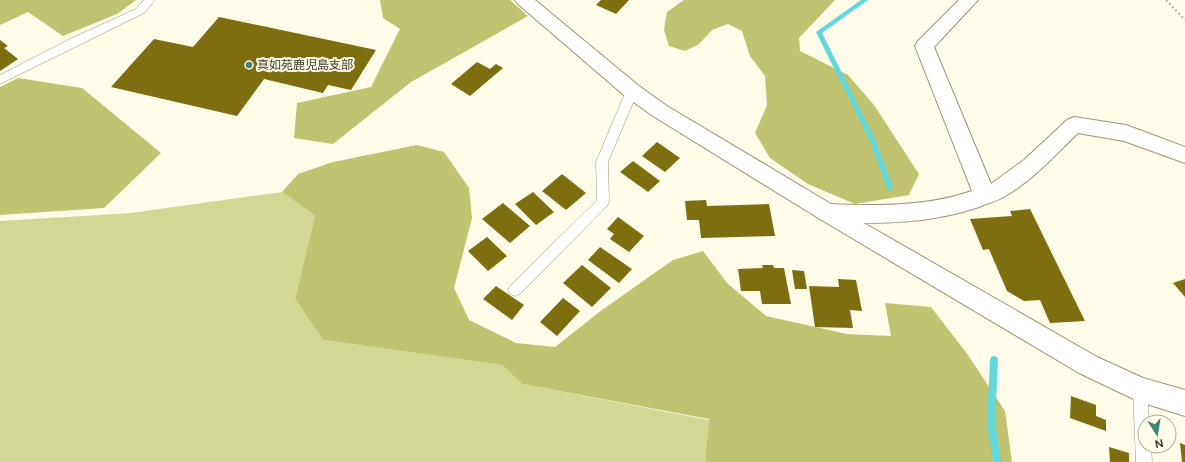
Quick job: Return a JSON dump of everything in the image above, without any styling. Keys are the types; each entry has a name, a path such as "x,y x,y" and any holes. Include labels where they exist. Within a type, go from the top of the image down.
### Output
{"street":[{"path":"524,0 632,91 660,111 828,213 1088,365 1140,390 1185,403"},
{"path":"969,0 924,46 985,196"},
{"path":"828,213 914,213 948,208 985,196 1002,188 1023,174 1074,124 1126,133 1185,155"}],"lane":[{"path":"0,80 76,41 140,11 150,0"},
{"path":"515,290 603,202 602,162 632,91"},
{"path":"1140,390 1144,462"}],"path":[{"path":"1166,0 1185,20"}],"green space":[{"path":"0,0 136,0 117,14 63,36 28,12 0,25"},
{"path":"380,0 510,0 528,16 411,82 333,144 294,138 297,103 371,87 400,29 383,18"},
{"path":"684,0 835,0 799,38 800,51 848,75 874,105 919,174 909,195 855,204 808,184 770,158 755,133 767,105 765,76 750,56 742,31 728,24 712,30 699,44 685,51 669,46 664,30 667,12"},
{"path":"18,78 82,88 161,153 104,208 0,215 0,87"},
{"path":"417,145 444,152 469,188 472,218 454,288 469,320 516,343 555,347 602,310 673,260 703,251 727,283 766,316 847,334 891,336 885,303 931,307 968,355 1005,411 1012,462 705,462 709,419 522,384 502,365 323,340 295,299 315,216 282,192 298,174 333,162"},
{"path":"282,192 315,216 295,299 323,340 502,365 522,384 709,420 705,462 0,462 0,221 131,213"}],"building":[{"path":"601,0 629,0 616,14 596,5"},
{"name":"真如苑鹿児島支部","path":"219,17 376,50 351,90 328,85 323,93 264,79 237,116 111,87 154,39 193,47"},
{"path":"0,40 8,46 4,48 18,59 0,71"},
{"path":"477,62 490,69 496,64 503,68 470,96 451,84"},
{"path":"657,142 680,158 665,172 642,156"},
{"path":"633,161 660,181 648,192 620,172"},
{"path":"562,174 586,193 566,210 542,191"},
{"path":"533,192 554,212 536,225 515,204"},
{"path":"706,200 707,206 769,204 775,236 701,238 699,220 687,220 685,201"},
{"path":"503,203 530,226 510,243 482,219"},
{"path":"1030,209 1085,321 1050,323 1040,300 1024,301 1007,291 989,249 983,250 970,219 1012,216 1010,211"},
{"path":"618,217 644,236 629,252 610,239 614,234 607,229"},
{"path":"487,237 507,256 488,271 468,251"},
{"path":"600,247 632,269 619,283 588,260"},
{"path":"582,265 611,288 592,307 563,283"},
{"path":"762,265 773,265 774,268 784,268 791,304 762,304 760,291 741,291 738,269 763,268"},
{"path":"792,270 804,271 807,289 795,289"},
{"path":"838,279 856,280 862,311 850,310 853,328 815,327 809,286 839,287"},
{"path":"1185,279 1185,297 1173,283"},
{"path":"496,286 524,305 512,320 483,299"},
{"path":"563,298 580,311 557,336 540,322"},
{"path":"1071,396 1096,405 1096,416 1106,420 1106,431 1070,418"},
{"path":"1180,443 1185,445 1185,462 1182,462"},
{"path":"1109,447 1129,453 1129,462 1110,462"}],"waterway":[{"path":"865,0 819,32 873,141 890,188"},
{"path":"994,360 991,423 997,462"}],"place":[{"name":"真如苑鹿児島支部","path":"249,65"}]}
